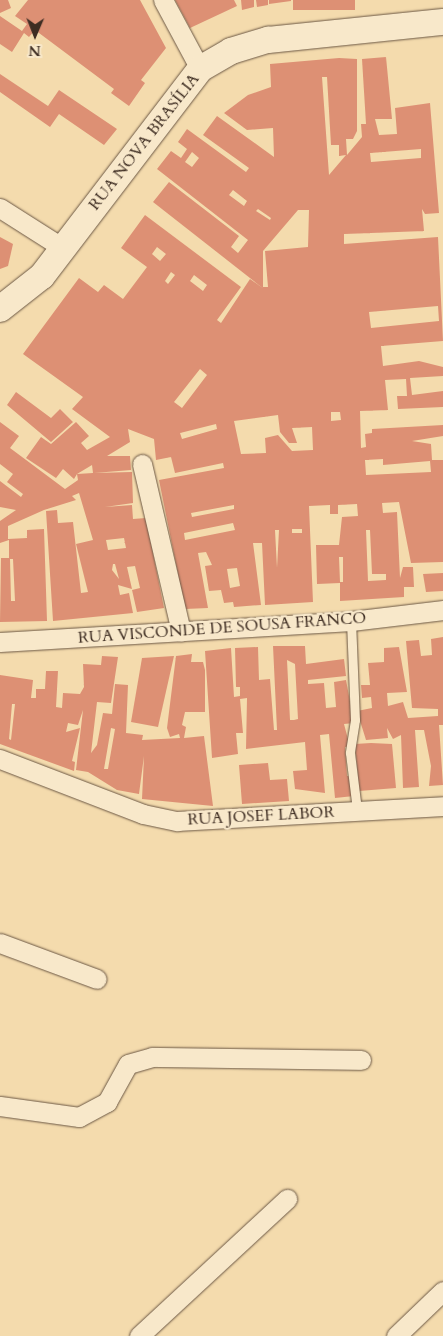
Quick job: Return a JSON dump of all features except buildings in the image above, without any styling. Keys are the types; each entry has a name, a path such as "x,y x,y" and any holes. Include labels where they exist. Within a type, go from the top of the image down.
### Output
{"main road":[{"name":"RUA NOVA BRASÍLIA","path":"1,313 42,276 200,69 231,51 268,40 443,22"}],"street":[{"path":"163,0 200,69"},
{"path":"0,208 63,248"},
{"path":"142,464 181,632"},
{"name":"RUA VISCONDE DE SOUSA FRANCO","path":"0,642 351,621 443,610"},
{"name":"RUA JOSEF LABOR","path":"0,759 143,814 177,821 443,806"},
{"path":"0,943 98,979"},
{"path":"0,1106 79,1117 107,1102 128,1064 152,1057 361,1060"},
{"path":"139,1336 287,1199"},
{"path":"396,1336 443,1291"}],"lane":[{"path":"351,621 355,720 350,753 357,810"}]}
